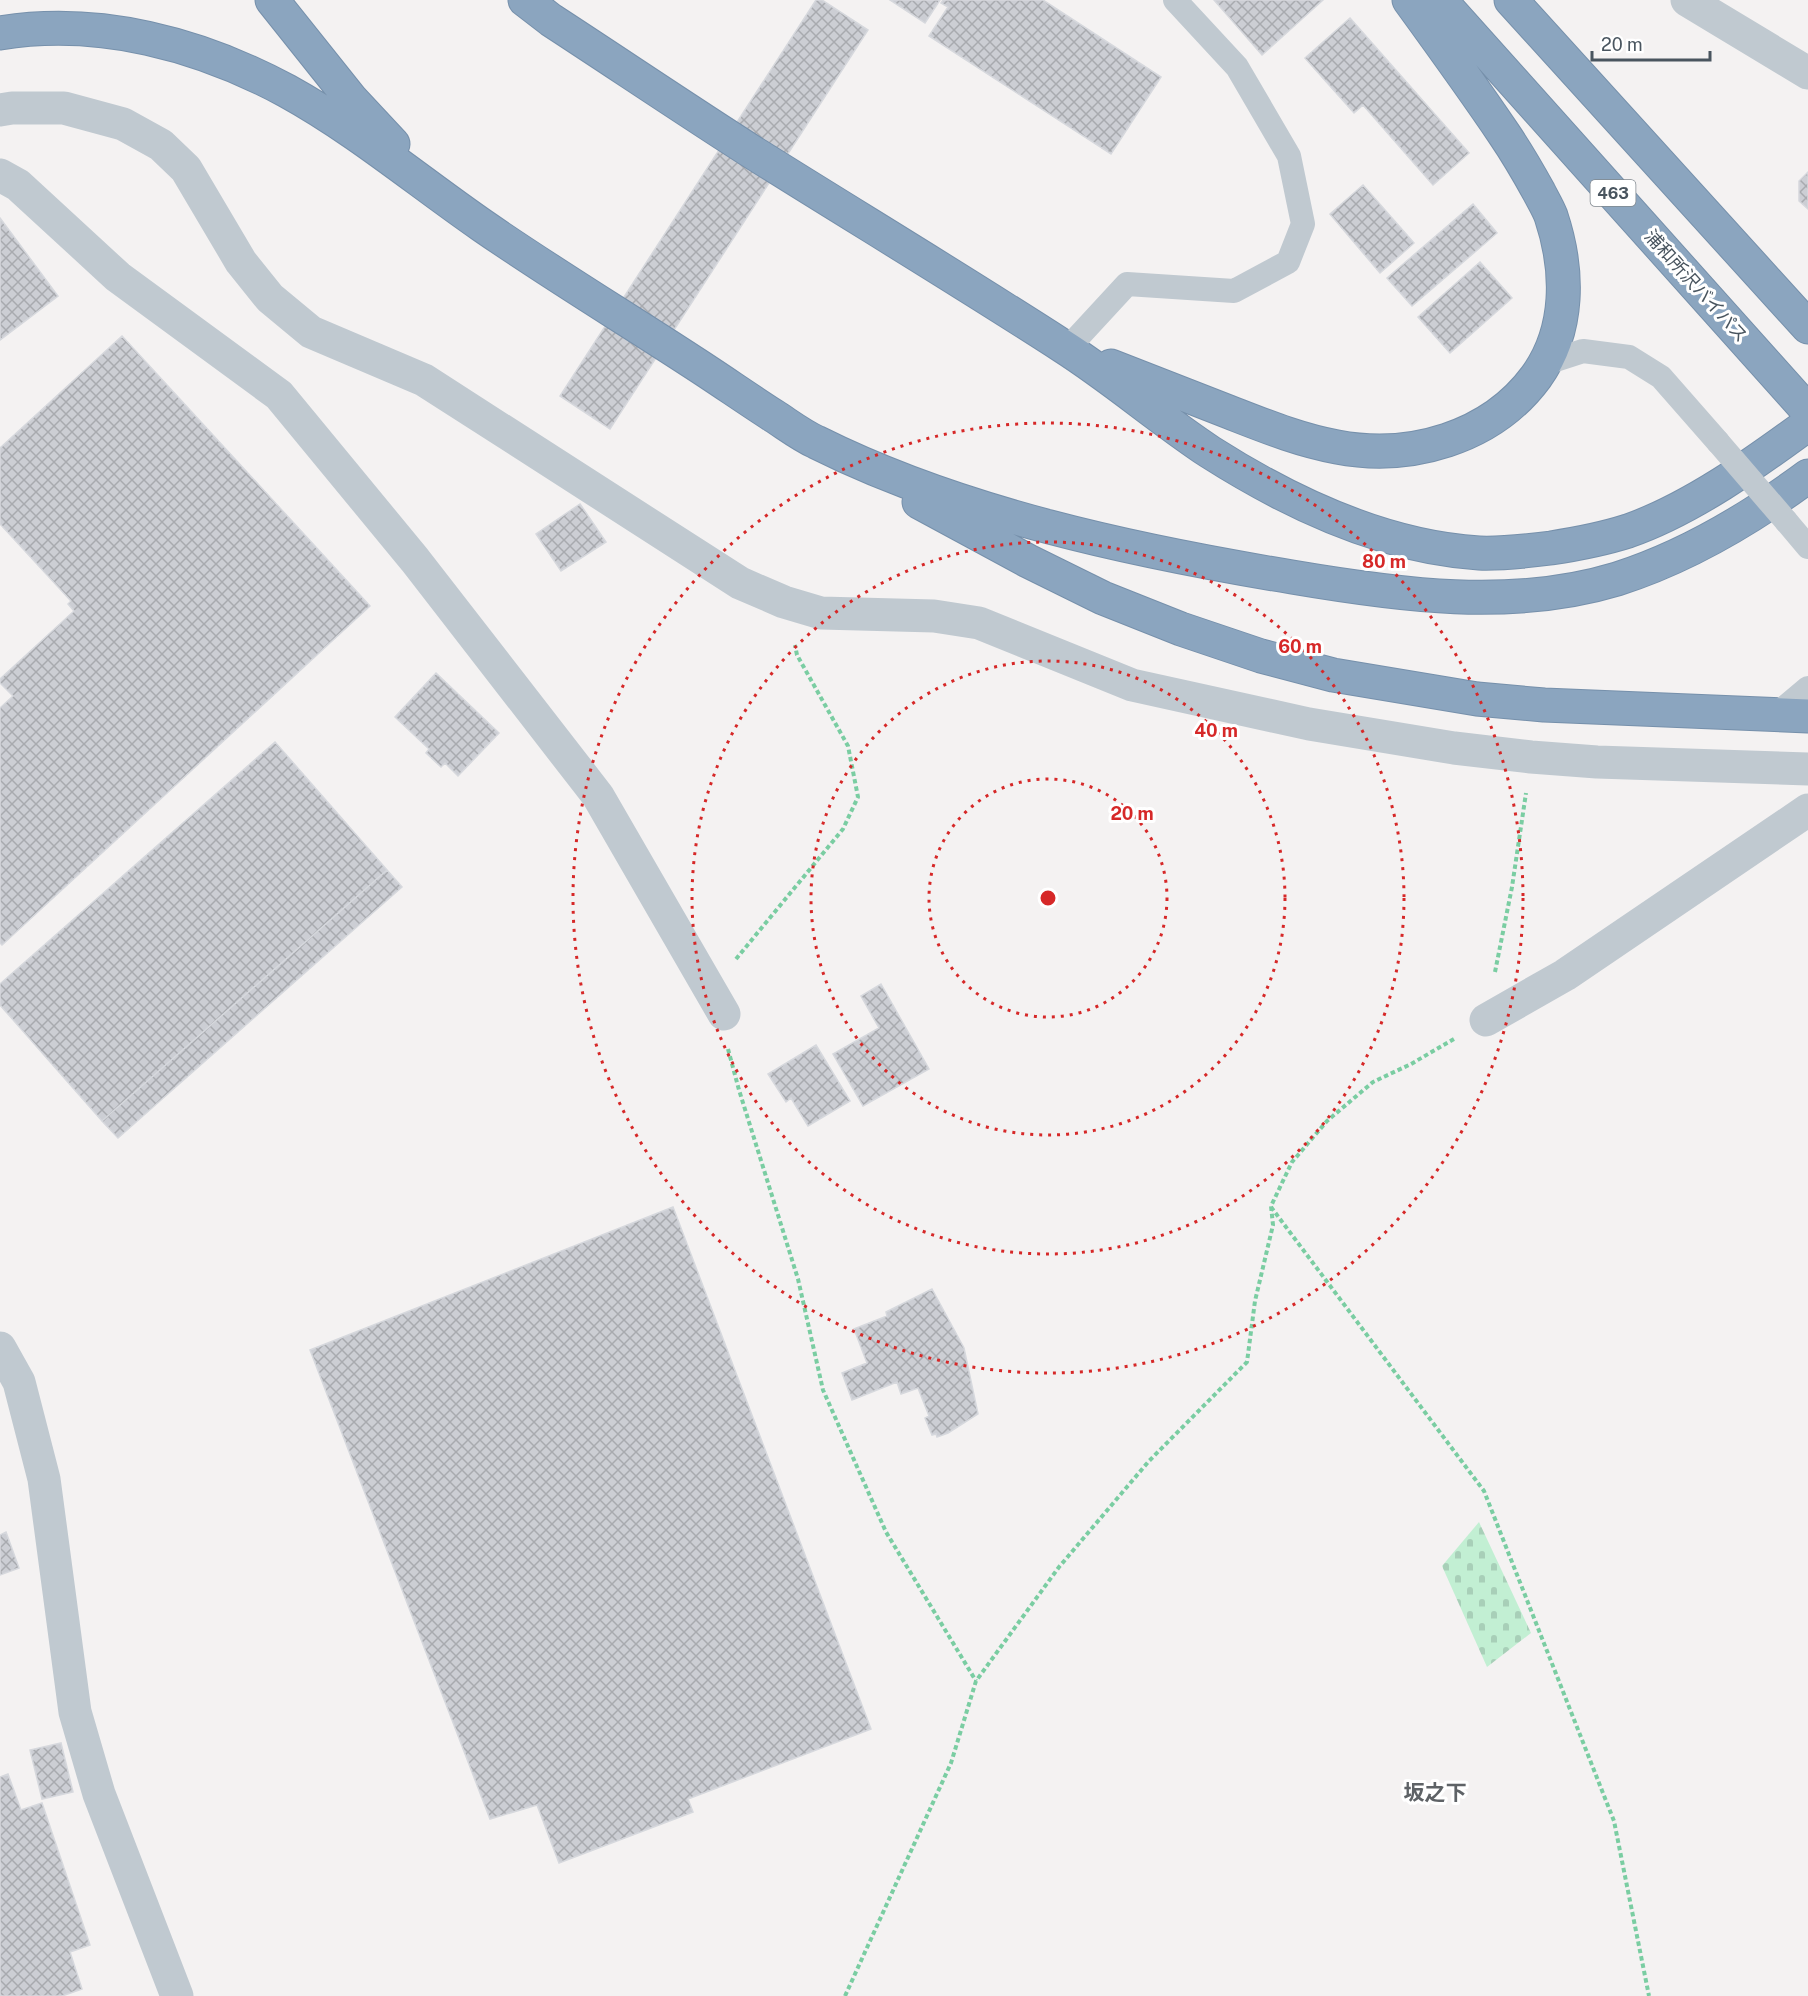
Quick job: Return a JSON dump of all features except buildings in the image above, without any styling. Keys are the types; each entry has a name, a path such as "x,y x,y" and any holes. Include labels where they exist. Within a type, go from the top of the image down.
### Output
{"highway":[{"path":"272,0 351,99 389,141 430,180 488,229"},
{"path":"518,0 753,152 1067,349 1209,451 1269,486 1323,512 1377,533 1429,546 1479,553 1527,552 1581,543 1629,530 1676,509 1721,484 1808,424"},
{"path":"525,0 551,20"},
{"path":"1067,349 1293,437 1339,448 1380,451 1426,447 1461,435 1494,418 1525,391 1546,363 1558,330 1564,295 1562,259 1550,214 1521,159 1409,0"},
{"name":"浦和所沢バイパス","path":"1440,0 1808,411"},
{"path":"1511,0 1808,327"},
{"path":"0,33 60,29 107,30 151,38 242,69 286,91 333,119 488,229 812,440 944,517 1103,598 1181,629 1261,656 1333,675 1477,699 1544,705 1792,715"},
{"path":"1596,93 1808,294"},
{"path":"812,440 886,474 951,498 1140,548 1243,569 1353,587 1442,595 1504,597 1564,591 1615,579 1662,562 1709,540 1808,476"}],"street":[{"path":"1687,0 1808,73"},
{"path":"0,110 63,108 123,124 161,145 186,169 241,262 270,298 311,332 424,380 740,583 784,602 821,613 934,616 979,623 1132,685 1309,724 1454,748 1597,762 1808,769"},
{"path":"0,175 18,185 118,277 279,395 415,560 598,796 724,1014"},
{"path":"1486,1020 1565,975 1808,810"},
{"path":"0,1348 19,1382 44,1479 75,1712 99,1794 177,1996"}],"lane":[{"path":"1067,349 1126,284 1234,291 1288,262 1303,224 1289,156 1237,67 1175,0"},
{"path":"1546,363 1583,351 1629,357 1661,377 1808,547"},
{"path":"1792,715 1808,688"}],"path":[{"path":"784,602 797,656 848,747 858,797 843,829 723,976 725,1034 739,1090 798,1279 823,1390 886,1532 976,1681"},
{"path":"845,1996 951,1763 976,1681 1059,1567 1119,1496 1149,1461 1247,1362 1255,1301 1273,1225 1270,1206 1292,1162 1327,1121 1373,1082 1411,1064 1486,1020 1512,887 1531,757"},
{"path":"1270,1206 1484,1491 1614,1821 1649,1996"}],"green space":[{"path":"1479,1522 1531,1633 1487,1667 1442,1566"}],"district":[{"name":"坂之下","path":"1435,1793"}]}
